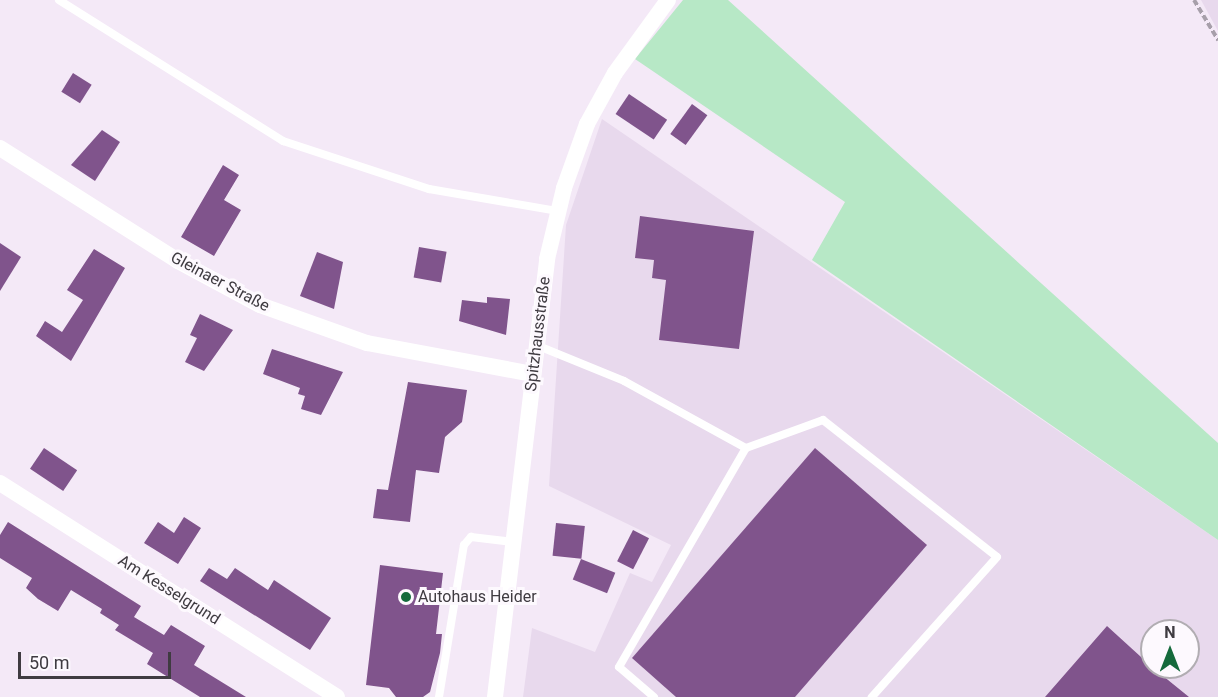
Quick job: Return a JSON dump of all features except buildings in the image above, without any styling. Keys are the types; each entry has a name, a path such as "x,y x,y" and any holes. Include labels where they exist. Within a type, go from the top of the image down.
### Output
{"street":[{"name":"Spitzhausstraße","path":"496,697 536,345 558,211 587,124 668,0"},
{"name":"Gleinaer Straße","path":"0,148 178,261 260,305 367,343 533,374"},
{"name":"Am Kesselgrund","path":"0,483 337,697"}],"lane":[{"path":"59,0 283,141 429,189 558,211"},
{"path":"536,345 624,381 746,448"},
{"path":"654,697 619,667 746,448 823,420 997,557 872,697"},
{"path":"439,697 464,545 471,537 513,542"}],"path":[{"path":"1194,0 1218,40"}],"shaded area":[{"path":"1201,0 1218,0 1218,31"},
{"path":"602,119 1218,540 1218,697 523,697 532,628 595,652 630,573 652,582 671,545 549,486 566,225"}],"green space":[{"path":"683,0 728,0 1218,443 1218,540 812,260 845,202 635,59"}],"place":[{"name":"Autohaus Heider","path":"406,597"}]}
